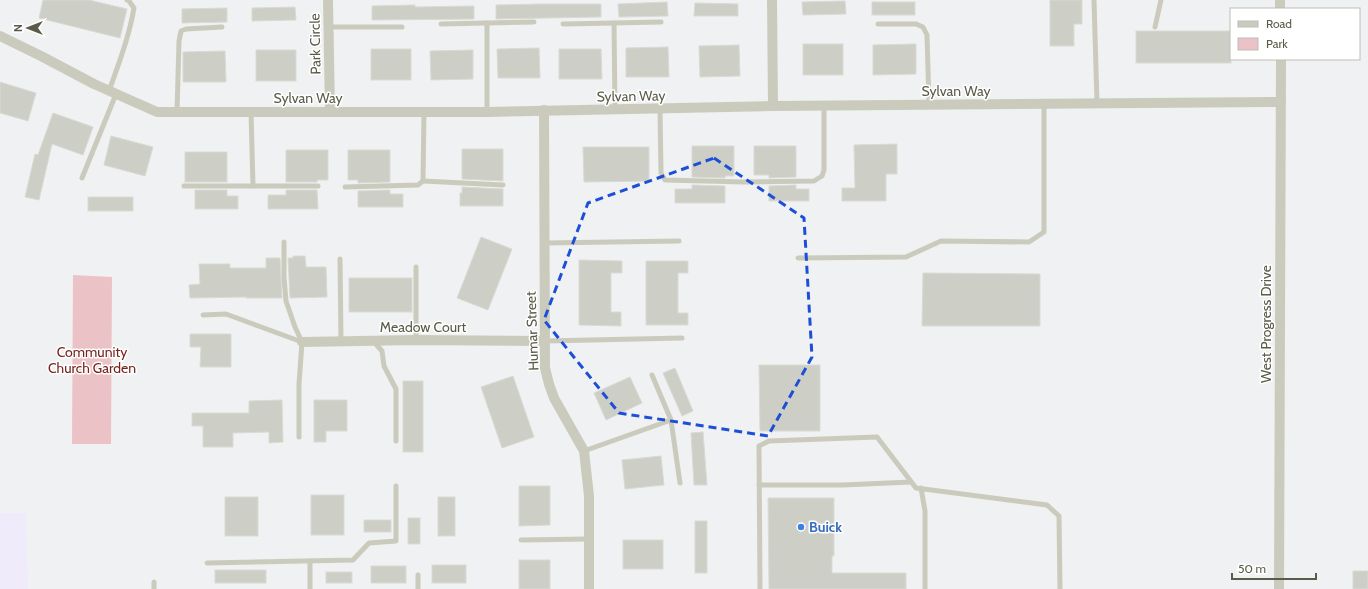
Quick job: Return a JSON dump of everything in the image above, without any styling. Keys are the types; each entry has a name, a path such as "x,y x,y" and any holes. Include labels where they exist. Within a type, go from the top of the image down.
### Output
{"street":[{"name":"Park Circle","path":"328,0 330,112"},
{"path":"772,0 774,106"},
{"name":"Sylvan Way","path":"0,36 112,92 157,112 487,112 774,106 1281,102"},
{"name":"West Progress Drive","path":"1280,60 1280,589"},
{"name":"Humar Street","path":"544,110 546,368 549,384 554,398 584,451 589,496 589,589"},
{"name":"Meadow Court","path":"302,342 416,340 545,341"}],"lane":[{"path":"82,178 112,92 131,26 134,8 127,0"},
{"path":"1094,0 1097,103"},
{"path":"1155,27 1161,0"},
{"path":"441,24 534,22"},
{"path":"563,24 661,22"},
{"path":"487,23 487,112"},
{"path":"614,23 615,110"},
{"path":"878,24 916,24 923,27 927,35 929,105"},
{"path":"328,27 402,26"},
{"path":"177,112 179,41 181,31 186,29 222,27"},
{"path":"798,258 906,257 941,241 1029,242 1044,232 1044,104"},
{"path":"660,109 661,173 665,180 744,182 814,181 822,176 824,170 824,106"},
{"path":"250,112 253,186"},
{"path":"423,181 424,112"},
{"path":"345,187 418,185 423,181 503,185"},
{"path":"184,186 318,186"},
{"path":"545,243 679,241"},
{"path":"284,242 284,278 286,301 302,342 299,384 299,437"},
{"path":"340,259 341,342"},
{"path":"416,267 416,340"},
{"path":"203,315 226,314 302,342"},
{"path":"545,341 682,338"},
{"path":"374,341 382,351 384,366 396,389 396,440"},
{"path":"652,374 671,420 680,483"},
{"path":"584,451 671,420"},
{"path":"760,589 759,446 769,440 878,437 916,488 1047,505 1059,516 1060,589"},
{"path":"759,484 911,482"},
{"path":"207,563 353,560 369,543 396,541 396,486"},
{"path":"921,488 925,511 925,589"},
{"path":"520,540 589,539"},
{"path":"310,561 310,589"},
{"path":"418,575 418,589"},
{"path":"154,582 154,589"}],"highlighted area":[{"path":"714,158 804,218 812,357 768,436 619,413 544,320 588,203"}],"shaded area":[{"path":"0,513 26,513 28,589 0,589"}],"green space":[{"name":"Community Church Garden","path":"73,275 112,277 111,444 72,444"}],"building":[{"path":"43,0 89,0 127,9 120,38 39,18"},
{"path":"1050,0 1082,0 1082,24 1074,24 1074,46 1050,46"},
{"path":"845,1 846,14 803,15 802,2"},
{"path":"667,2 668,16 619,17 618,4"},
{"path":"872,2 915,2 915,15 872,15"},
{"path":"695,3 738,4 738,16 694,16"},
{"path":"601,4 601,17 496,19 496,5"},
{"path":"415,5 415,7 474,6 474,19 372,20 372,6"},
{"path":"295,7 296,20 252,21 252,8"},
{"path":"227,8 227,22 182,23 182,9"},
{"path":"1136,31 1230,31 1231,63 1136,63"},
{"path":"803,44 843,44 843,75 803,75"},
{"path":"916,44 916,74 873,75 873,45"},
{"path":"739,45 740,76 700,77 699,46"},
{"path":"668,47 669,77 626,77 626,48"},
{"path":"539,48 540,78 498,78 497,49"},
{"path":"371,49 411,49 411,80 371,80"},
{"path":"559,49 601,49 602,79 559,79"},
{"path":"256,50 296,50 296,81 256,81"},
{"path":"473,50 473,79 431,80 430,51"},
{"path":"225,51 226,82 183,82 183,52"},
{"path":"0,82 36,93 28,121 0,113"},
{"path":"53,113 93,127 83,155 52,144 39,200 25,197 35,154 38,155"},
{"path":"111,136 153,147 145,176 104,165"},
{"path":"897,144 897,174 886,174 886,201 842,201 842,188 855,188 854,145"},
{"path":"692,146 734,146 734,176 725,176 725,178 692,177"},
{"path":"754,146 796,146 796,177 769,178 769,175 754,175"},
{"path":"583,147 649,147 649,181 584,182"},
{"path":"462,149 503,149 503,181 462,179"},
{"path":"286,150 328,150 328,180 317,180 317,182 286,182"},
{"path":"348,150 390,150 390,182 358,183 358,180 348,180"},
{"path":"185,152 227,152 227,182 185,182"},
{"path":"692,185 725,186 725,203 675,203 675,189 692,189"},
{"path":"796,185 796,189 809,189 809,201 769,201 769,186"},
{"path":"462,187 503,189 503,206 460,206 460,193 462,193"},
{"path":"195,190 227,190 227,196 238,196 238,209 195,209"},
{"path":"286,190 317,190 318,209 268,209 268,195 286,195"},
{"path":"390,190 390,194 403,194 403,207 358,207 358,191"},
{"path":"88,197 133,197 133,211 88,211"},
{"path":"481,237 512,249 488,310 457,298"},
{"path":"293,256 305,256 306,267 326,267 327,297 290,298 288,258 293,258"},
{"path":"266,258 280,258 282,298 190,298 189,285 200,284 199,264 230,264 230,268 266,268"},
{"path":"579,260 622,261 622,273 611,273 611,312 621,312 621,326 579,325"},
{"path":"646,261 688,261 688,273 678,273 678,313 688,313 688,325 646,325"},
{"path":"923,273 1040,274 1040,326 922,326"},
{"path":"349,278 412,278 412,312 349,312"},
{"path":"190,334 231,334 231,367 200,367 201,347 190,347"},
{"path":"759,365 820,365 820,431 760,431"},
{"path":"675,368 693,411 682,416 663,373"},
{"path":"513,376 534,437 502,448 481,387"},
{"path":"630,377 642,403 606,420 594,393"},
{"path":"403,381 423,381 423,452 403,452"},
{"path":"282,400 283,442 269,443 269,432 233,433 233,447 203,447 203,426 192,426 192,413 249,413 249,401"},
{"path":"314,400 347,400 347,431 326,431 326,442 314,442"},
{"path":"703,432 707,485 694,485 691,433"},
{"path":"661,456 664,485 625,489 622,460"},
{"path":"519,486 550,486 550,525 519,526"},
{"path":"311,495 344,495 344,535 311,535"},
{"path":"225,497 258,497 258,536 225,536"},
{"path":"438,497 455,497 455,536 438,536"},
{"name":"Buick","path":"768,498 834,498 834,556 832,556 832,573 906,573 906,589 769,589"},
{"path":"408,518 420,518 420,544 408,544"},
{"path":"364,520 391,520 391,532 364,532"},
{"path":"695,521 707,521 707,573 695,573"},
{"path":"623,540 663,540 663,569 623,569"},
{"path":"519,560 550,560 550,589 519,589"},
{"path":"432,565 466,565 466,583 432,583"},
{"path":"371,566 406,566 406,583 371,583"},
{"path":"215,570 266,570 266,583 215,583"},
{"path":"1353,571 1368,571 1368,589 1353,589"},
{"path":"326,572 352,572 352,583 326,583"}],"place":[{"name":"Buick","path":"801,527"}]}
